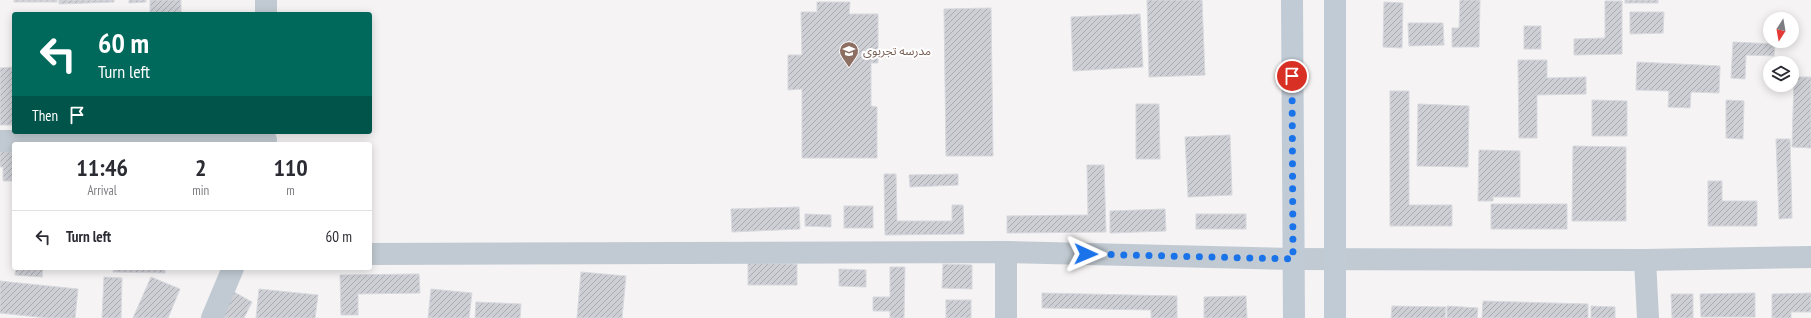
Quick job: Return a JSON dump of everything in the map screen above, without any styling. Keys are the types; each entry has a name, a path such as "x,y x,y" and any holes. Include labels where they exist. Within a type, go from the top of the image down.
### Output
{"main road":[{"path":"1292,0 1294,318"},
{"path":"1335,0 1335,318"}],"street":[{"path":"266,0 266,12"},
{"path":"0,141 265,139"},
{"path":"1006,252 1006,318"},
{"path":"372,254 1006,252 1293,259 1644,260 1811,257"},
{"path":"1644,260 1648,318"},
{"path":"212,318 232,270"}],"building":[{"path":"14,0 57,0 57,2 14,2"},
{"path":"59,0 114,0 114,2 59,4"},
{"path":"129,0 146,0 146,2 129,3"},
{"path":"150,0 181,0 181,12 150,12"},
{"path":"1147,0 1202,0 1205,75 1149,77"},
{"path":"1460,0 1480,0 1479,47 1452,47 1452,28 1459,28"},
{"path":"1625,0 1658,0 1658,3 1625,3"},
{"path":"1605,1 1622,1 1622,54 1574,55 1574,39 1605,38"},
{"path":"817,2 850,2 849,14 878,14 878,63 871,63 871,106 877,107 877,158 802,158 802,89 788,90 788,55 802,55 801,12 817,12"},
{"path":"1384,2 1403,3 1402,48 1383,47"},
{"path":"991,8 993,156 946,156 944,9"},
{"path":"1630,12 1664,12 1663,33 1630,34"},
{"path":"1140,14 1143,67 1073,71 1071,17"},
{"path":"1408,23 1443,23 1444,45 1409,46"},
{"path":"1524,26 1541,26 1541,49 1524,49"},
{"path":"1733,42 1763,43 1763,48 1775,48 1774,56 1746,55 1745,79 1731,78"},
{"path":"1518,60 1547,60 1547,78 1586,77 1586,94 1537,95 1537,138 1519,138"},
{"path":"1637,62 1720,66 1719,93 1691,92 1690,108 1668,107 1669,91 1636,90"},
{"path":"12,67 12,125 0,125 0,68"},
{"path":"1799,77 1811,77 1811,148 1792,147 1794,92 1799,92"},
{"path":"1390,91 1409,91 1409,205 1452,205 1452,226 1390,226"},
{"path":"1592,100 1627,101 1627,136 1592,136"},
{"path":"1726,100 1744,101 1743,139 1726,138"},
{"path":"1136,104 1159,104 1160,159 1136,159"},
{"path":"1418,104 1469,106 1468,167 1417,166"},
{"path":"1230,135 1232,195 1188,197 1185,137"},
{"path":"1776,139 1790,139 1792,218 1779,219"},
{"path":"9,144 9,152 12,152 12,181 3,181 3,167 0,167 0,145"},
{"path":"1573,146 1626,147 1626,221 1572,221"},
{"path":"1479,150 1520,151 1520,197 1493,197 1493,201 1478,201"},
{"path":"1087,165 1104,165 1106,232 1007,233 1007,216 1088,215"},
{"path":"884,174 896,174 897,221 952,221 952,205 963,205 964,234 885,235"},
{"path":"958,174 958,185 910,187 909,175"},
{"path":"1708,181 1722,181 1722,201 1757,201 1757,226 1708,226"},
{"path":"1491,204 1567,204 1567,229 1491,229"},
{"path":"844,206 873,206 873,228 844,228"},
{"path":"799,207 800,229 732,232 731,209"},
{"path":"1165,209 1166,231 1110,233 1110,211"},
{"path":"805,214 831,215 831,227 805,226"},
{"path":"1196,214 1246,214 1246,229 1196,229"},
{"path":"748,263 797,264 797,285 748,285"},
{"path":"943,264 972,265 972,289 942,288"},
{"path":"890,267 905,267 904,318 890,318 890,311 873,311 873,297 890,297"},
{"path":"839,269 866,270 866,287 839,286"},
{"path":"16,270 43,270 42,277 15,275"},
{"path":"114,270 165,270 165,273 113,272"},
{"path":"581,272 626,276 622,318 577,318"},
{"path":"419,274 420,293 358,294 358,315 341,315 340,275"},
{"path":"104,277 122,278 121,318 102,318"},
{"path":"151,277 180,289 168,318 133,318"},
{"path":"0,281 78,289 75,318 47,318 0,313"},
{"path":"259,289 318,295 315,318 256,318"},
{"path":"431,289 472,293 469,318 428,318"},
{"path":"234,292 252,302 244,318 221,318"},
{"path":"1042,293 1177,296 1177,318 1151,318 1151,310 1042,308"},
{"path":"1755,293 1755,317 1701,317 1700,294"},
{"path":"1811,293 1811,312 1791,312 1791,318 1772,318 1772,294"},
{"path":"1671,294 1693,294 1693,318 1672,318"},
{"path":"1246,296 1247,318 1204,318 1204,297"},
{"path":"946,300 971,300 971,318 946,318"},
{"path":"1483,301 1588,304 1588,318 1482,318"},
{"path":"476,302 521,304 520,318 475,318"},
{"path":"1392,306 1446,307 1445,318 1391,318"},
{"path":"1447,306 1478,308 1477,318 1447,318"},
{"path":"1591,306 1615,307 1615,318 1591,318"}],"place":[{"name":"مدرسه تجربوى","path":"849,68"}],"route":[{"path":"1086,254 1293,259 1292,76"}]}
